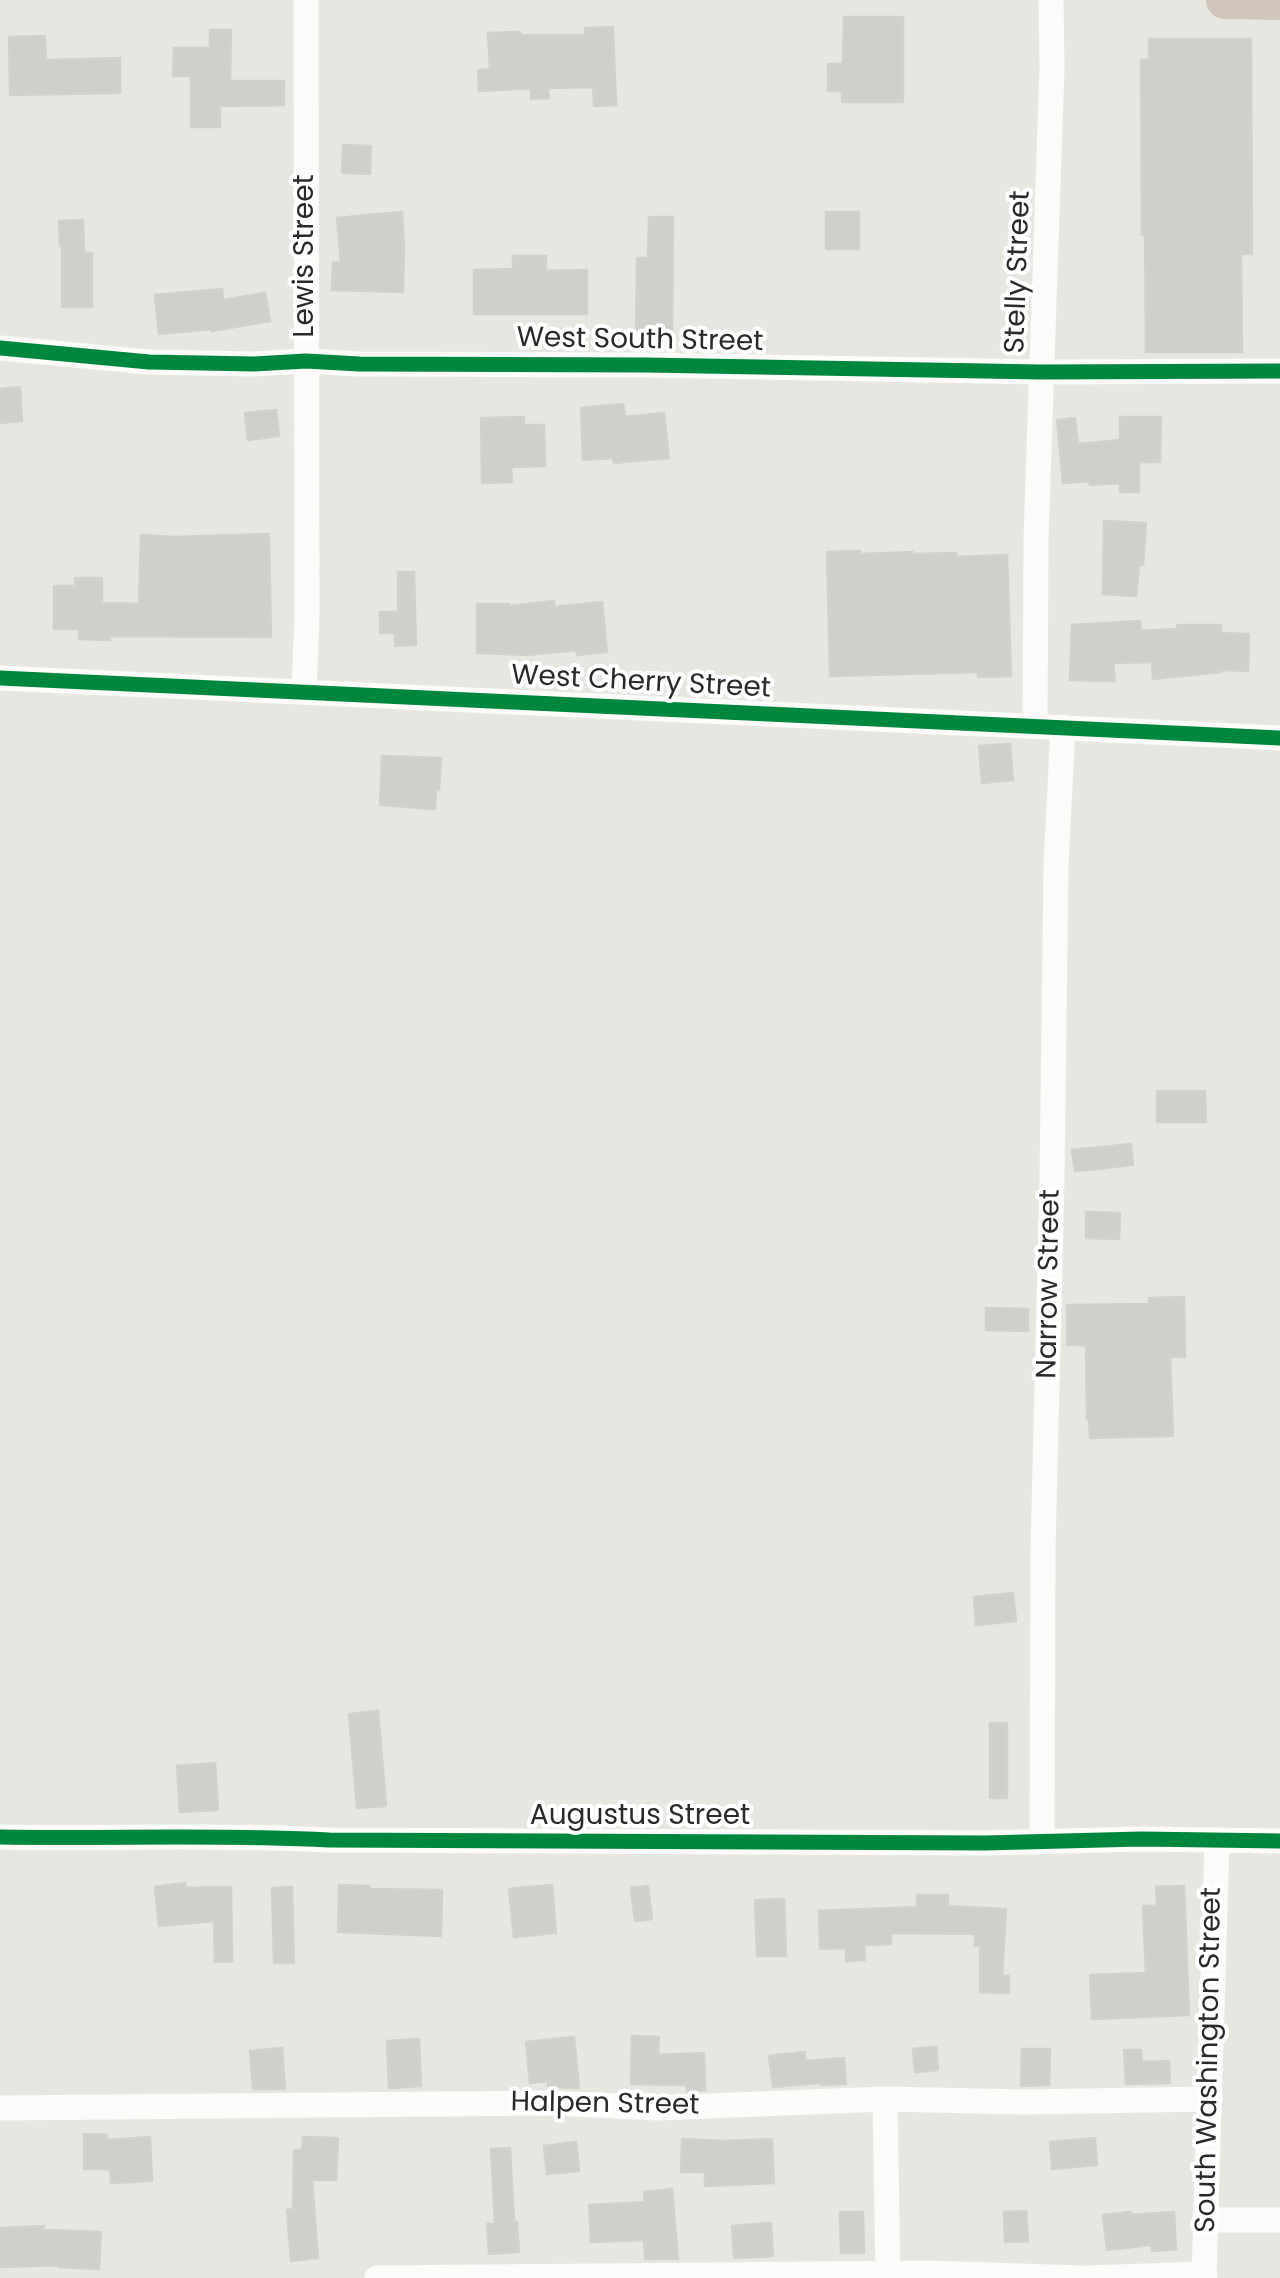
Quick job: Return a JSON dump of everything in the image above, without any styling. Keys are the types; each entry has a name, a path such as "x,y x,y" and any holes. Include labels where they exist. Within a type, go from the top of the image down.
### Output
{"highway":[{"path":"1225,0 1280,0"}],"street":[{"name":"Lewis Street","path":"304,691 306,0"},
{"name":"Stelly Street","path":"1035,726 1036,538 1051,0"},
{"name":"West South Street","path":"0,348 149,362 254,364 306,361 1040,372 1280,371"},
{"name":"West Cherry Street","path":"0,678 1280,738"},
{"name":"Narrow Street","path":"1042,1840 1055,885 1064,728"},
{"name":"Augustus Street","path":"0,1837 1280,1841"},
{"name":"South Washington Street","path":"1204,2276 1217,1841"},
{"name":"Halpen Street","path":"0,2108 552,2103 657,2108 885,2100 1210,2099"},
{"path":"885,2100 888,2276"},
{"path":"1206,2220 1280,2220"},
{"path":"378,2278 927,2273 1084,2278 1204,2276"}],"building":[{"path":"844,17 903,17 903,102 842,102 842,91 828,91 828,64 843,64"},
{"path":"613,27 616,105 594,106 593,87 548,88 549,98 531,99 531,88 479,91 478,70 490,69 488,33 585,35 585,28"},
{"path":"210,30 231,30 230,81 284,81 284,105 220,106 220,127 191,127 191,76 173,76 174,48 210,48"},
{"path":"45,36 46,60 120,58 120,93 10,95 9,37"},
{"path":"1149,39 1251,39 1252,254 1241,254 1242,352 1146,352 1141,60 1149,60"},
{"path":"343,145 371,146 370,174 342,173"},
{"path":"402,212 403,292 332,290 333,262 341,263 337,218"},
{"path":"826,212 859,212 859,249 826,249"},
{"path":"649,217 673,217 672,334 636,334 637,258 648,258"},
{"path":"83,220 84,253 92,253 92,307 62,307 59,221"},
{"path":"513,256 546,256 546,271 587,270 587,314 474,314 474,270 513,269"},
{"path":"222,289 223,300 265,293 270,321 212,331 159,334 155,295"},
{"path":"20,387 22,421 0,423 0,389"},
{"path":"623,404 625,417 664,413 669,458 614,463 613,458 583,460 581,408"},
{"path":"276,410 279,436 248,440 245,413"},
{"path":"524,417 524,425 544,425 545,466 511,467 512,482 482,483 481,418"},
{"path":"1120,417 1161,417 1160,462 1139,462 1139,492 1120,492 1120,483 1063,483 1057,420 1075,418 1078,444 1120,440"},
{"path":"1104,521 1146,523 1136,596 1103,594"},
{"path":"269,534 271,637 79,639 79,629 54,629 54,586 75,586 75,578 102,578 102,603 139,604 141,535"},
{"path":"827,552 956,553 956,557 1007,555 1011,676 978,677 978,672 830,676"},
{"path":"398,572 414,572 416,645 395,646 395,633 380,633 380,612 398,612"},
{"path":"554,601 554,607 602,602 607,652 477,653 477,604 509,606"},
{"path":"1140,621 1141,631 1177,629 1177,625 1221,625 1221,633 1249,634 1248,671 1221,670 1153,679 1152,662 1113,663 1115,681 1070,680 1072,625"},
{"path":"1010,744 1013,780 982,783 979,746"},
{"path":"382,756 441,758 435,809 380,805"},
{"path":"1157,1091 1205,1091 1206,1122 1157,1122"},
{"path":"1131,1144 1133,1165 1075,1171 1072,1150"},
{"path":"1086,1212 1120,1213 1119,1239 1086,1238"},
{"path":"1184,1297 1185,1357 1170,1357 1173,1436 1090,1438 1086,1345 1067,1345 1067,1305 1149,1304 1149,1298"},
{"path":"986,1308 1028,1309 1028,1331 986,1330"},
{"path":"1013,1593 1016,1621 976,1625 974,1597"},
{"path":"378,1711 386,1806 357,1808 349,1714"},
{"path":"990,1723 1007,1723 1007,1798 990,1798"},
{"path":"215,1763 218,1810 180,1812 177,1766"},
{"path":"185,1883 185,1888 231,1887 232,1961 215,1962 214,1921 159,1926 155,1887"},
{"path":"339,1885 442,1890 441,1936 338,1932"},
{"path":"552,1885 556,1933 514,1937 509,1889"},
{"path":"648,1886 652,1919 635,1921 631,1888"},
{"path":"1184,1886 1189,2015 1092,2019 1090,1975 1146,1973 1143,1906 1157,1906 1156,1887"},
{"path":"292,1887 294,1963 274,1963 272,1888"},
{"path":"917,1895 948,1895 948,1906 1006,1909 1002,1976 1009,1976 1009,1993 980,1992 980,1946 975,1946 975,1934 891,1933 891,1944 864,1945 865,1960 846,1961 846,1948 820,1949 819,1911 917,1907"},
{"path":"784,1899 786,1956 757,1956 755,1900"},
{"path":"632,2036 659,2037 658,2055 704,2053 705,2090 687,2091 686,2085 631,2084"},
{"path":"574,2037 579,2088 548,2087 548,2081 530,2083 526,2042"},
{"path":"419,2039 421,2086 389,2088 387,2041"},
{"path":"936,2047 938,2070 915,2072 913,2049"},
{"path":"282,2048 285,2089 253,2089 250,2051"},
{"path":"1022,2049 1050,2049 1049,2085 1021,2086"},
{"path":"1124,2050 1141,2050 1142,2062 1169,2061 1170,2083 1126,2084"},
{"path":"805,2052 805,2061 844,2058 846,2084 773,2087 769,2056"},
{"path":"84,2134 107,2135 107,2140 150,2137 152,2181 111,2183 110,2169 84,2169"},
{"path":"303,2137 338,2138 336,2180 312,2180 318,2258 291,2261 287,2210 293,2209 294,2150 302,2150"},
{"path":"1095,2138 1097,2165 1052,2169 1050,2142"},
{"path":"682,2139 772,2139 774,2183 705,2186 705,2172 681,2172"},
{"path":"576,2142 579,2171 547,2174 544,2146"},
{"path":"510,2148 519,2252 489,2254 487,2224 495,2224 491,2149"},
{"path":"672,2189 678,2259 645,2259 644,2240 591,2242 589,2205 645,2202 644,2192"},
{"path":"1026,2211 1028,2241 1005,2242 1004,2212"},
{"path":"840,2212 863,2212 864,2253 841,2253"},
{"path":"1174,2212 1176,2249 1152,2251 1151,2245 1107,2250 1103,2215"},
{"path":"771,2223 773,2256 734,2258 732,2226"},
{"path":"44,2226 44,2230 101,2232 99,2269 59,2265 0,2267 0,2228"}],"cycle path":[{"path":"0,348 149,362 254,364 306,361 1040,372 1280,371"},
{"path":"0,678 1280,738"},
{"path":"0,1837 1280,1841"}]}
